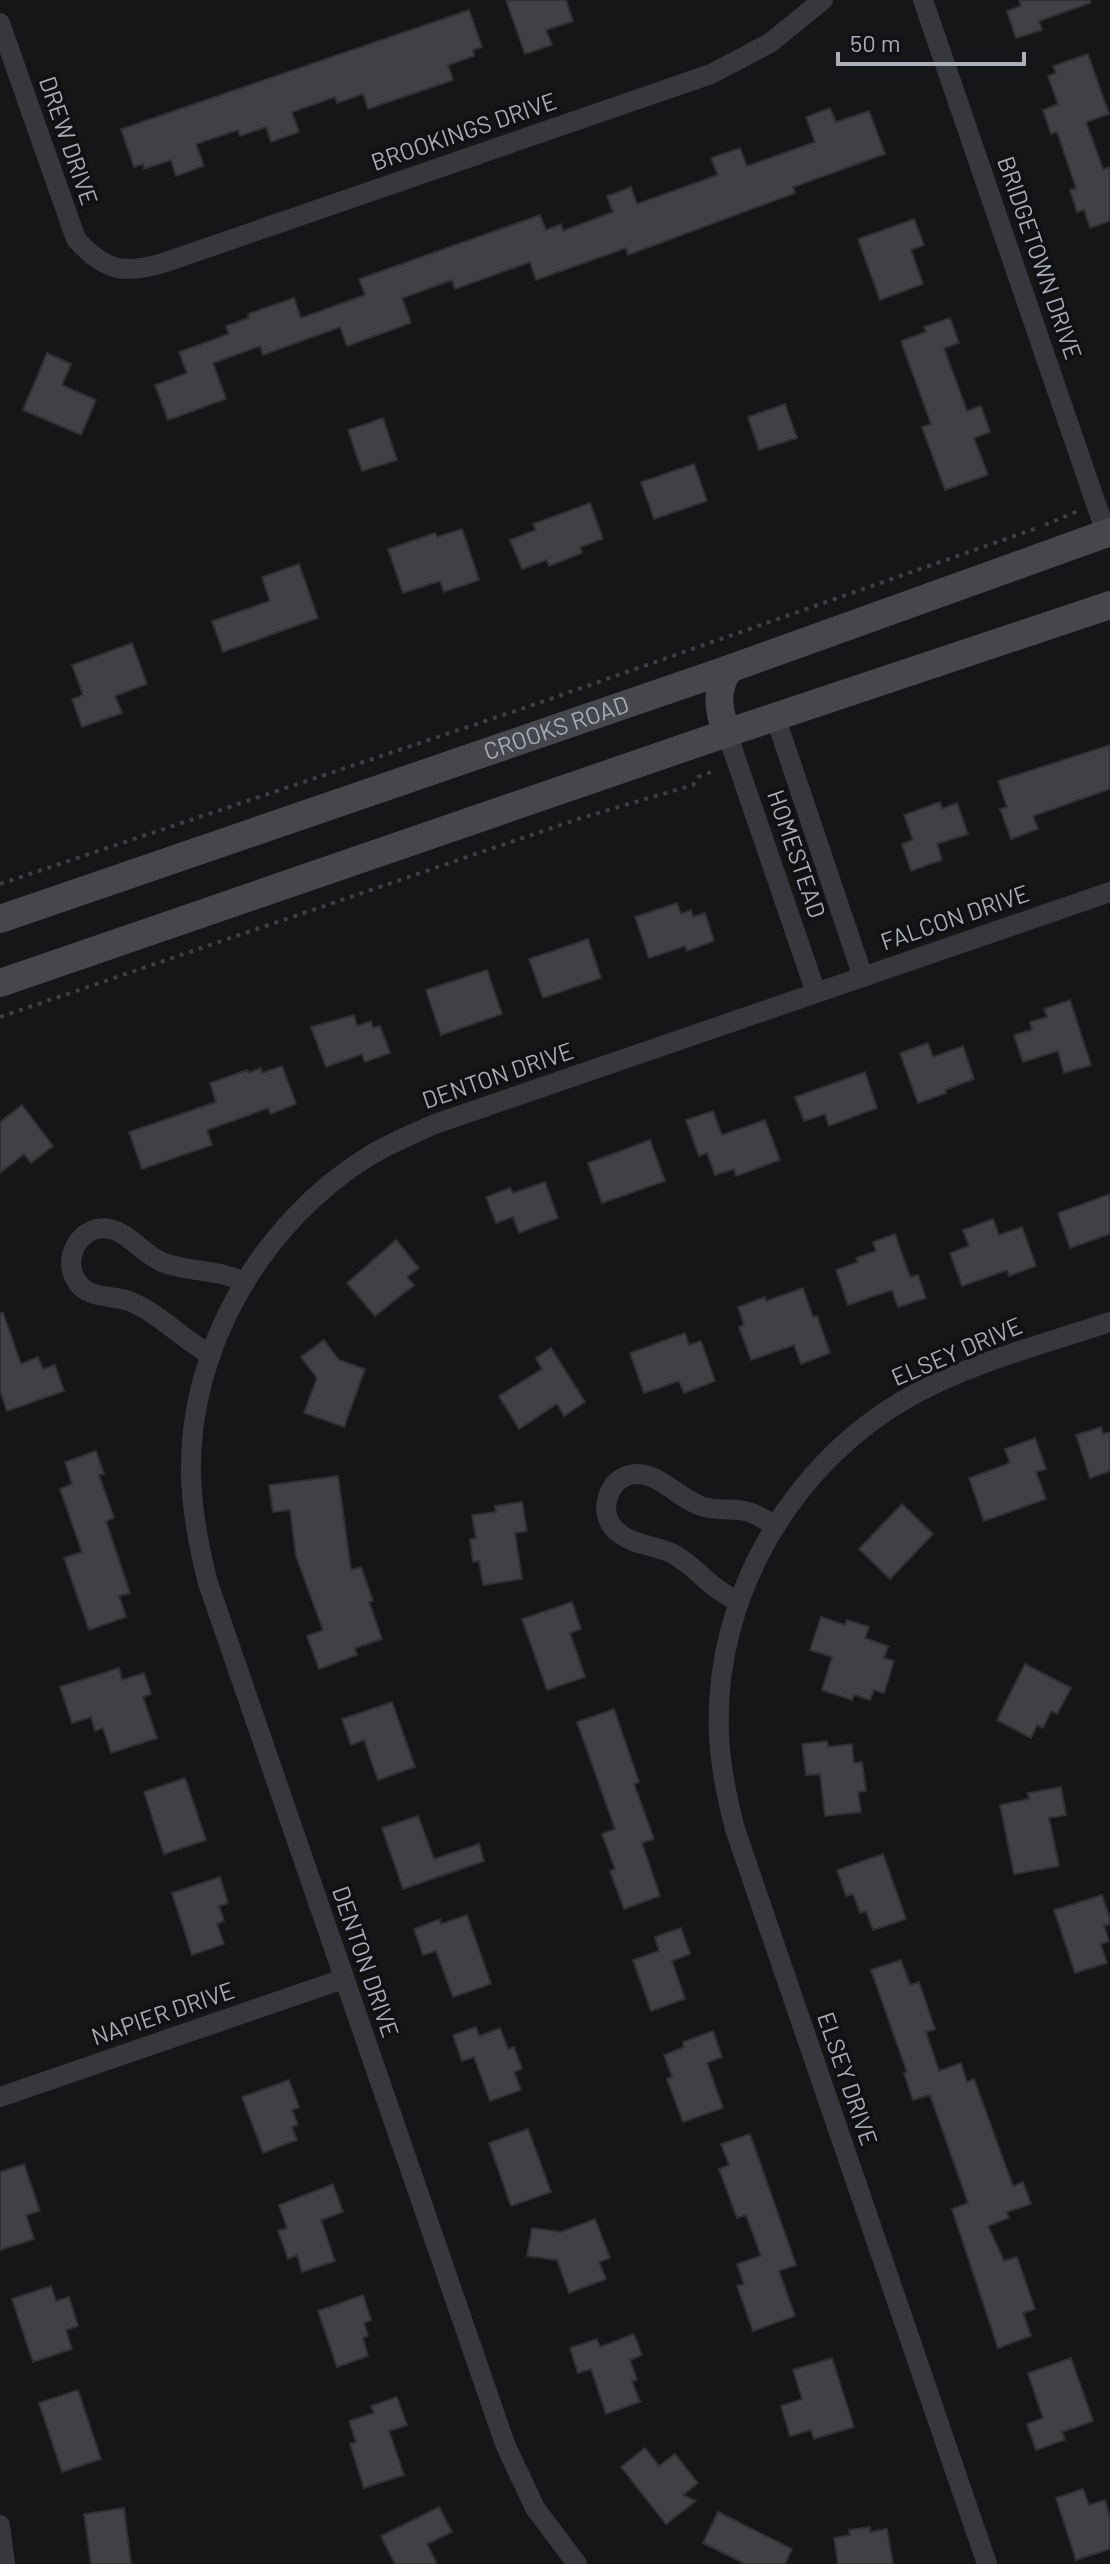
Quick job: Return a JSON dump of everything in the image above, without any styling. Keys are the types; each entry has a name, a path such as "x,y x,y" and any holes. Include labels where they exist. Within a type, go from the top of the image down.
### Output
{"main road":[{"name":"CROOKS ROAD","path":"0,919 729,669 1108,533"},
{"path":"0,983 775,716 1110,605"},
{"path":"727,733 719,704 723,679 729,669"}],"street":[{"name":"BROOKINGS DRIVE","path":"104,265 146,268 694,81 770,43 823,0"},
{"name":"BRIDGETOWN DRIVE","path":"923,0 1108,533"},
{"name":"DREW DRIVE","path":"0,23 76,239 104,265"},
{"name":"HOMESTEAD","path":"775,716 863,977"},
{"name":"HOMESTEAD","path":"727,733 816,993"},
{"name":"FALCON DRIVE","path":"816,993 1110,892"},
{"name":"DENTON DRIVE","path":"577,2564 535,2508 505,2444 212,1597 198,1546 191,1473 193,1436 211,1355 222,1325 245,1283 269,1246 334,1180 386,1146 435,1124 816,993"},
{"path":"211,1355 187,1342 142,1307 84,1289 72,1272 75,1245 89,1232 110,1229 161,1261 178,1267 232,1275 245,1283"},
{"name":"ELSEY DRIVE","path":"987,2564 735,1829 726,1794 719,1732 722,1677 739,1601 755,1562 776,1526 821,1465 845,1443 898,1404 929,1387 969,1370 1110,1322"},
{"path":"739,1601 714,1588 675,1554 618,1533 606,1516 607,1497 613,1485 621,1479 643,1474 652,1476 699,1505 721,1510 747,1510 776,1526"},
{"name":"NAPIER DRIVE","path":"0,2097 343,1979"},
{"path":"0,2525 5,2564"}],"path":[{"path":"0,884 530,706 1067,515"},
{"path":"0,1017 578,819 693,785 695,781"}],"building":[{"path":"506,0 566,0 573,21 546,30 552,45 525,54"},
{"path":"1019,0 1090,0 1090,3 1039,21 1042,30 1016,38 1007,11 1021,6"},
{"path":"469,10 482,47 473,50 474,56 448,65 453,80 368,109 363,94 337,103 335,97 292,112 299,132 271,142 266,127 240,136 238,130 196,144 204,166 176,176 171,160 144,169 143,164 134,167 121,129"},
{"path":"1088,54 1109,114 1086,122 1103,169 1110,167 1110,221 1090,228 1084,210 1077,212 1070,190 1076,188 1057,132 1051,134 1043,110 1058,104 1048,76 1056,73 1053,66"},
{"path":"830,108 836,122 869,111 885,154 793,187 795,193 628,255 626,248 536,280 530,262 455,289 452,280 402,298 411,323 347,346 340,327 263,355 260,346 213,363 226,399 168,420 155,385 187,373 179,352 229,334 226,326 249,318 248,314 294,298 301,318 365,295 359,279 540,215 546,230 561,224 563,231 613,212 607,196 631,187 637,204 718,175 711,158 740,148 747,166 815,142 806,117"},
{"path":"914,219 924,245 911,250 923,284 880,300 858,239"},
{"path":"950,318 959,343 944,348 967,411 981,406 990,432 974,438 988,475 945,490 922,427 931,424 901,341 926,332 924,327"},
{"path":"47,353 71,364 62,385 96,400 81,435 23,410"},
{"path":"785,404 797,438 759,450 748,417"},
{"path":"383,418 397,460 362,471 348,430"},
{"path":"694,464 707,501 654,519 641,482"},
{"path":"590,503 603,539 580,547 582,553 549,566 547,560 522,569 510,540 536,530 533,524"},
{"path":"462,529 479,580 444,592 440,581 403,593 388,549 435,533 437,537"},
{"path":"299,564 318,618 223,652 212,621 270,601 262,577"},
{"path":"132,643 147,684 115,696 122,713 82,727 72,699 83,695 72,665"},
{"path":"1110,745 1110,789 1033,816 1038,829 1011,839 1000,809 1007,807 998,781"},
{"path":"940,802 942,809 957,803 968,834 937,844 942,860 911,871 902,844 913,840 904,815"},
{"path":"677,903 681,914 691,910 693,917 705,913 714,941 687,951 685,946 649,958 635,917"},
{"path":"588,939 601,978 543,998 529,959"},
{"path":"487,970 502,1014 441,1035 426,990"},
{"path":"1070,1000 1091,1065 1064,1073 1058,1051 1023,1062 1014,1035 1032,1030 1030,1022 1047,1017 1044,1009"},
{"path":"354,1015 357,1026 371,1021 373,1028 380,1026 390,1053 365,1062 362,1054 326,1067 311,1027"},
{"path":"928,1043 933,1057 963,1046 974,1079 918,1103 900,1053"},
{"path":"282,1066 296,1104 270,1114 268,1108 207,1130 212,1145 142,1169 129,1132 216,1102 210,1083 247,1070 249,1073 261,1068 262,1073"},
{"path":"865,1072 877,1108 829,1126 825,1114 804,1121 795,1097"},
{"path":"22,1105 53,1146 31,1163 24,1154 0,1173 0,1122"},
{"path":"713,1111 722,1135 765,1120 780,1160 736,1176 734,1169 715,1175 707,1153 699,1156 686,1120"},
{"path":"650,1140 665,1181 602,1203 588,1163"},
{"path":"545,1182 558,1218 519,1233 513,1217 496,1223 486,1197 510,1188 513,1193"},
{"path":"1110,1194 1110,1234 1070,1248 1058,1213"},
{"path":"993,1219 999,1235 1022,1227 1036,1266 1009,1276 1007,1270 962,1286 950,1253 969,1246 963,1230"},
{"path":"895,1234 910,1277 918,1275 926,1298 898,1307 892,1290 848,1305 836,1270 876,1251 873,1242"},
{"path":"396,1240 419,1268 407,1277 414,1285 375,1316 347,1283"},
{"path":"803,1288 830,1353 801,1364 794,1345 751,1360 739,1327 744,1325 738,1307"},
{"path":"0,1313 3,1313 21,1364 38,1357 43,1369 55,1365 64,1391 7,1411 0,1391"},
{"path":"685,1333 689,1345 701,1341 715,1381 684,1393 679,1381 644,1393 630,1353"},
{"path":"324,1340 339,1360 365,1369 344,1427 304,1413 317,1378 301,1357"},
{"path":"551,1348 585,1402 564,1416 557,1404 519,1429 499,1396 542,1369 536,1358"},
{"path":"1101,1427 1103,1434 1110,1432 1110,1471 1090,1478 1076,1435"},
{"path":"1035,1438 1046,1469 1036,1472 1046,1499 984,1521 969,1478 1010,1463 1005,1449"},
{"path":"96,1451 104,1474 99,1475 114,1518 106,1521 130,1593 119,1596 126,1617 89,1630 64,1558 82,1552 60,1489 72,1484 65,1462"},
{"path":"338,1476 351,1570 361,1567 382,1639 355,1648 357,1655 319,1669 307,1636 323,1630 296,1556 290,1510 273,1512 269,1485"},
{"path":"522,1502 527,1531 515,1533 522,1579 483,1585 479,1561 473,1562 470,1539 476,1538 472,1515 496,1512 495,1506"},
{"path":"902,1504 933,1534 890,1579 859,1549"},
{"path":"572,1602 581,1629 570,1633 585,1677 547,1690 522,1619"},
{"path":"821,1617 845,1625 847,1620 869,1627 865,1638 888,1646 884,1658 894,1661 884,1693 874,1690 870,1700 854,1695 852,1700 822,1690 832,1657 810,1650"},
{"path":"1025,1664 1071,1688 1057,1714 1051,1711 1043,1728 1037,1725 1031,1738 997,1720"},
{"path":"119,1668 122,1680 144,1673 151,1694 143,1697 157,1738 111,1753 103,1728 95,1731 91,1717 72,1723 60,1687"},
{"path":"392,1702 415,1767 378,1780 364,1740 351,1745 342,1719"},
{"path":"614,1709 639,1782 634,1784 654,1839 642,1843 660,1896 624,1909 610,1871 615,1869 602,1834 615,1829 577,1722"},
{"path":"827,1741 828,1747 852,1744 854,1763 862,1762 866,1791 858,1792 861,1812 825,1816 820,1774 806,1775 802,1744"},
{"path":"185,1778 206,1840 164,1854 144,1792"},
{"path":"1061,1787 1066,1815 1049,1818 1059,1866 1014,1874 1000,1805 1029,1799 1028,1793"},
{"path":"418,1816 434,1859 479,1844 484,1861 403,1889 382,1828"},
{"path":"883,1854 906,1919 873,1930 866,1911 860,1913 853,1894 846,1896 837,1870"},
{"path":"220,1877 228,1903 219,1906 224,1921 217,1924 224,1944 192,1955 172,1893"},
{"path":"1102,1895 1110,1919 1110,1924 1104,1926 1109,1941 1101,1944 1107,1963 1075,1973 1054,1910"},
{"path":"467,1915 491,1984 453,1997 436,1951 423,1955 414,1929 440,1919 441,1924"},
{"path":"681,1928 690,1954 672,1961 685,1999 651,2011 633,1960 659,1951 655,1937"},
{"path":"901,1960 910,1985 919,1982 935,2029 926,2032 939,2071 961,2063 967,2082 974,2079 1013,2186 1023,2182 1031,2204 1007,2212 1009,2218 988,2226 1004,2261 1017,2257 1035,2309 1023,2313 1031,2336 998,2348 952,2209 968,2203 930,2095 913,2100 904,2073 907,2072 871,1970"},
{"path":"476,2027 479,2036 500,2028 508,2049 514,2047 522,2069 514,2072 521,2090 490,2101 474,2057 462,2061 453,2035"},
{"path":"713,2031 722,2057 707,2063 723,2108 683,2122 667,2079 672,2077 664,2055 684,2047 683,2042"},
{"path":"289,2080 299,2107 292,2110 298,2125 292,2127 297,2140 263,2153 242,2097"},
{"path":"528,2129 551,2192 511,2206 489,2143"},
{"path":"750,2134 796,2265 779,2271 795,2316 753,2331 737,2286 744,2284 737,2264 761,2256 746,2215 737,2218 719,2169 729,2165 721,2144"},
{"path":"24,2164 40,2211 26,2215 34,2239 0,2250 0,2172"},
{"path":"333,2184 343,2212 321,2220 335,2261 302,2272 297,2255 288,2259 278,2231 287,2228 279,2205"},
{"path":"595,2219 610,2258 599,2262 606,2279 569,2293 557,2260 527,2256 532,2228 561,2232"},
{"path":"51,2286 56,2301 69,2297 78,2326 66,2330 72,2349 33,2362 12,2299"},
{"path":"363,2295 371,2320 364,2323 368,2336 363,2338 368,2356 337,2367 318,2311"},
{"path":"634,2334 642,2355 630,2360 637,2380 632,2381 640,2402 606,2414 591,2369 578,2373 570,2348 597,2339 600,2347"},
{"path":"832,2358 854,2427 814,2439 811,2430 790,2436 781,2406 802,2399 793,2370"},
{"path":"1071,2358 1093,2421 1062,2432 1065,2440 1036,2450 1027,2424 1043,2418 1028,2373"},
{"path":"78,2390 101,2459 62,2472 39,2403"},
{"path":"397,2397 407,2425 389,2431 404,2475 364,2488 350,2444 356,2442 349,2421 374,2413 371,2406"},
{"path":"645,2448 659,2466 675,2454 698,2483 683,2495 696,2501 666,2524 621,2467"},
{"path":"1083,2489 1089,2505 1105,2500 1110,2517 1110,2549 1076,2560 1056,2498"},
{"path":"439,2507 452,2532 427,2544 437,2564 395,2564 381,2536"},
{"path":"124,2508 131,2564 91,2564 84,2514"},
{"path":"718,2512 792,2549 785,2564 745,2564 703,2543"},
{"path":"870,2527 870,2532 887,2529 893,2564 838,2564 834,2538 850,2535 849,2530"}]}
